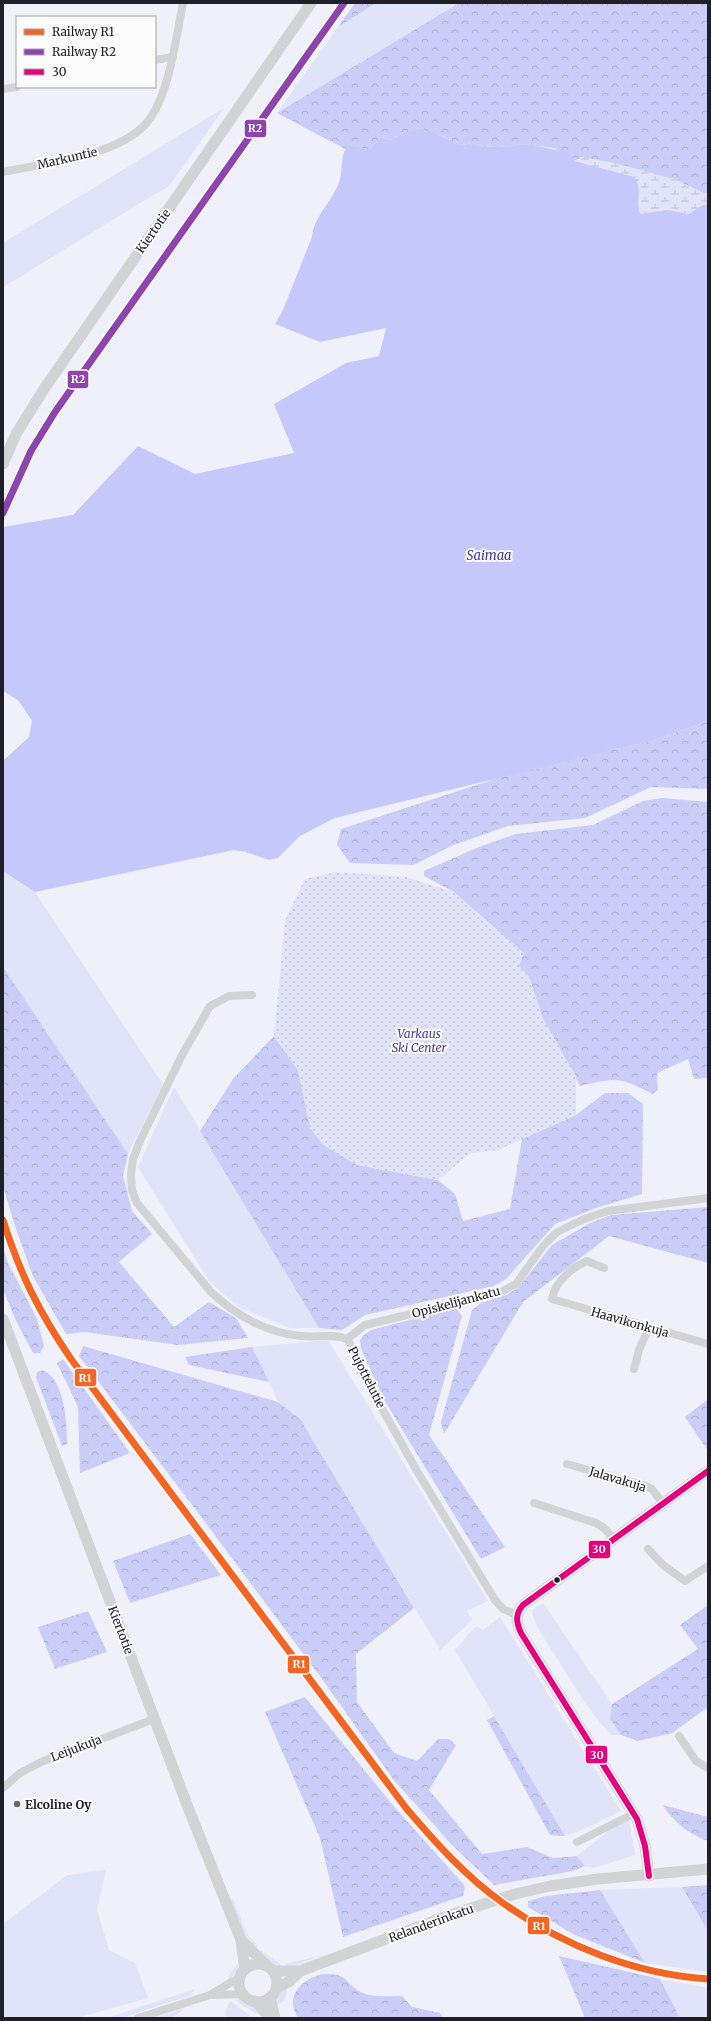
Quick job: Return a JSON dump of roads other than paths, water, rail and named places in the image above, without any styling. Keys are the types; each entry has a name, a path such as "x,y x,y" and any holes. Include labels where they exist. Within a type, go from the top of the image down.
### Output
{"street":[{"name":"Markuntie","path":"3,172 94,153 131,138 151,118 162,93 173,57 183,3"},
{"name":"Kiertotie","path":"3,464 16,434 44,389 311,3"},
{"path":"156,60 173,57"},
{"path":"3,89 16,87"},
{"name":"Pujottelutie","path":"252,995 229,996 210,1006 182,1055 140,1141 133,1159 131,1174 132,1190 137,1203 211,1292 224,1305 257,1324 290,1335 331,1335 347,1339 352,1347 358,1364 417,1471 495,1600 503,1609 517,1615"},
{"name":"Opiskelijankatu","path":"347,1339 365,1325 499,1293 516,1284 543,1246 557,1232 584,1219 608,1211 708,1198"},
{"name":"Haavikonkuja","path":"604,1268 587,1261 580,1264 557,1283 552,1299 708,1344"},
{"name":"Kiertotie","path":"3,1319 154,1719 241,1940 243,1973"},
{"path":"634,1370 639,1350 649,1327"},
{"name":"Jalavakuja","path":"567,1464 643,1485 652,1489 663,1504"},
{"path":"649,1876 645,1846 633,1814 521,1633 518,1626 517,1615 523,1605 708,1471"},
{"path":"534,1503 596,1522 604,1528 614,1540"},
{"path":"648,1549 663,1565 685,1581 708,1566"},
{"name":"Leijukuja","path":"3,1788 20,1773 41,1762 154,1719"},
{"path":"679,1736 696,1761 708,1768"},
{"path":"578,1842 633,1814"},
{"name":"Relanderinkatu","path":"273,1992 290,1981 300,1971 480,1905 516,1894 550,1886 708,1869"},
{"name":"Kiertotie","path":"241,1940 269,1968"},
{"path":"138,2018 210,1995 243,1973 252,1965 269,1968 276,1979 273,1992 275,2018"},
{"name":"Relanderinkatu","path":"269,1968 300,1971"},
{"path":"243,1973 240,1986 244,1994 255,2001 270,2018"},
{"path":"255,2001 264,2000 273,1992"},
{"path":"210,1995 244,1994"}],"water":[{"name":"Saimaa","path":"424,129 462,145 472,143 484,147 509,147 522,144 570,153 574,161 634,177 638,187 638,207 641,214 667,210 689,214 703,205 708,205 708,721 651,741 335,818 300,836 278,858 269,860 246,852 234,850 35,892 3,871 3,761 29,737 32,721 18,700 3,691 3,527 73,515 138,446 195,474 294,453 274,404 346,363 379,356 386,328 320,342 275,324 283,310 312,237 313,229 339,182 344,152 349,144 369,150 381,137 390,140 406,132"}],"rail line":[{"name":"R2","path":"3,513 31,451 55,412 344,3"},
{"name":"R1","path":"3,1220 9,1240 31,1292 49,1325 71,1359 406,1808 440,1846 489,1893 526,1918 575,1945 627,1964 654,1971 708,1979"}],"place":[{"name":"Elcoline Oy","path":"17,1804"}],"park label":[{"name":"Varkaus Ski Center","path":"419,1040"}]}
